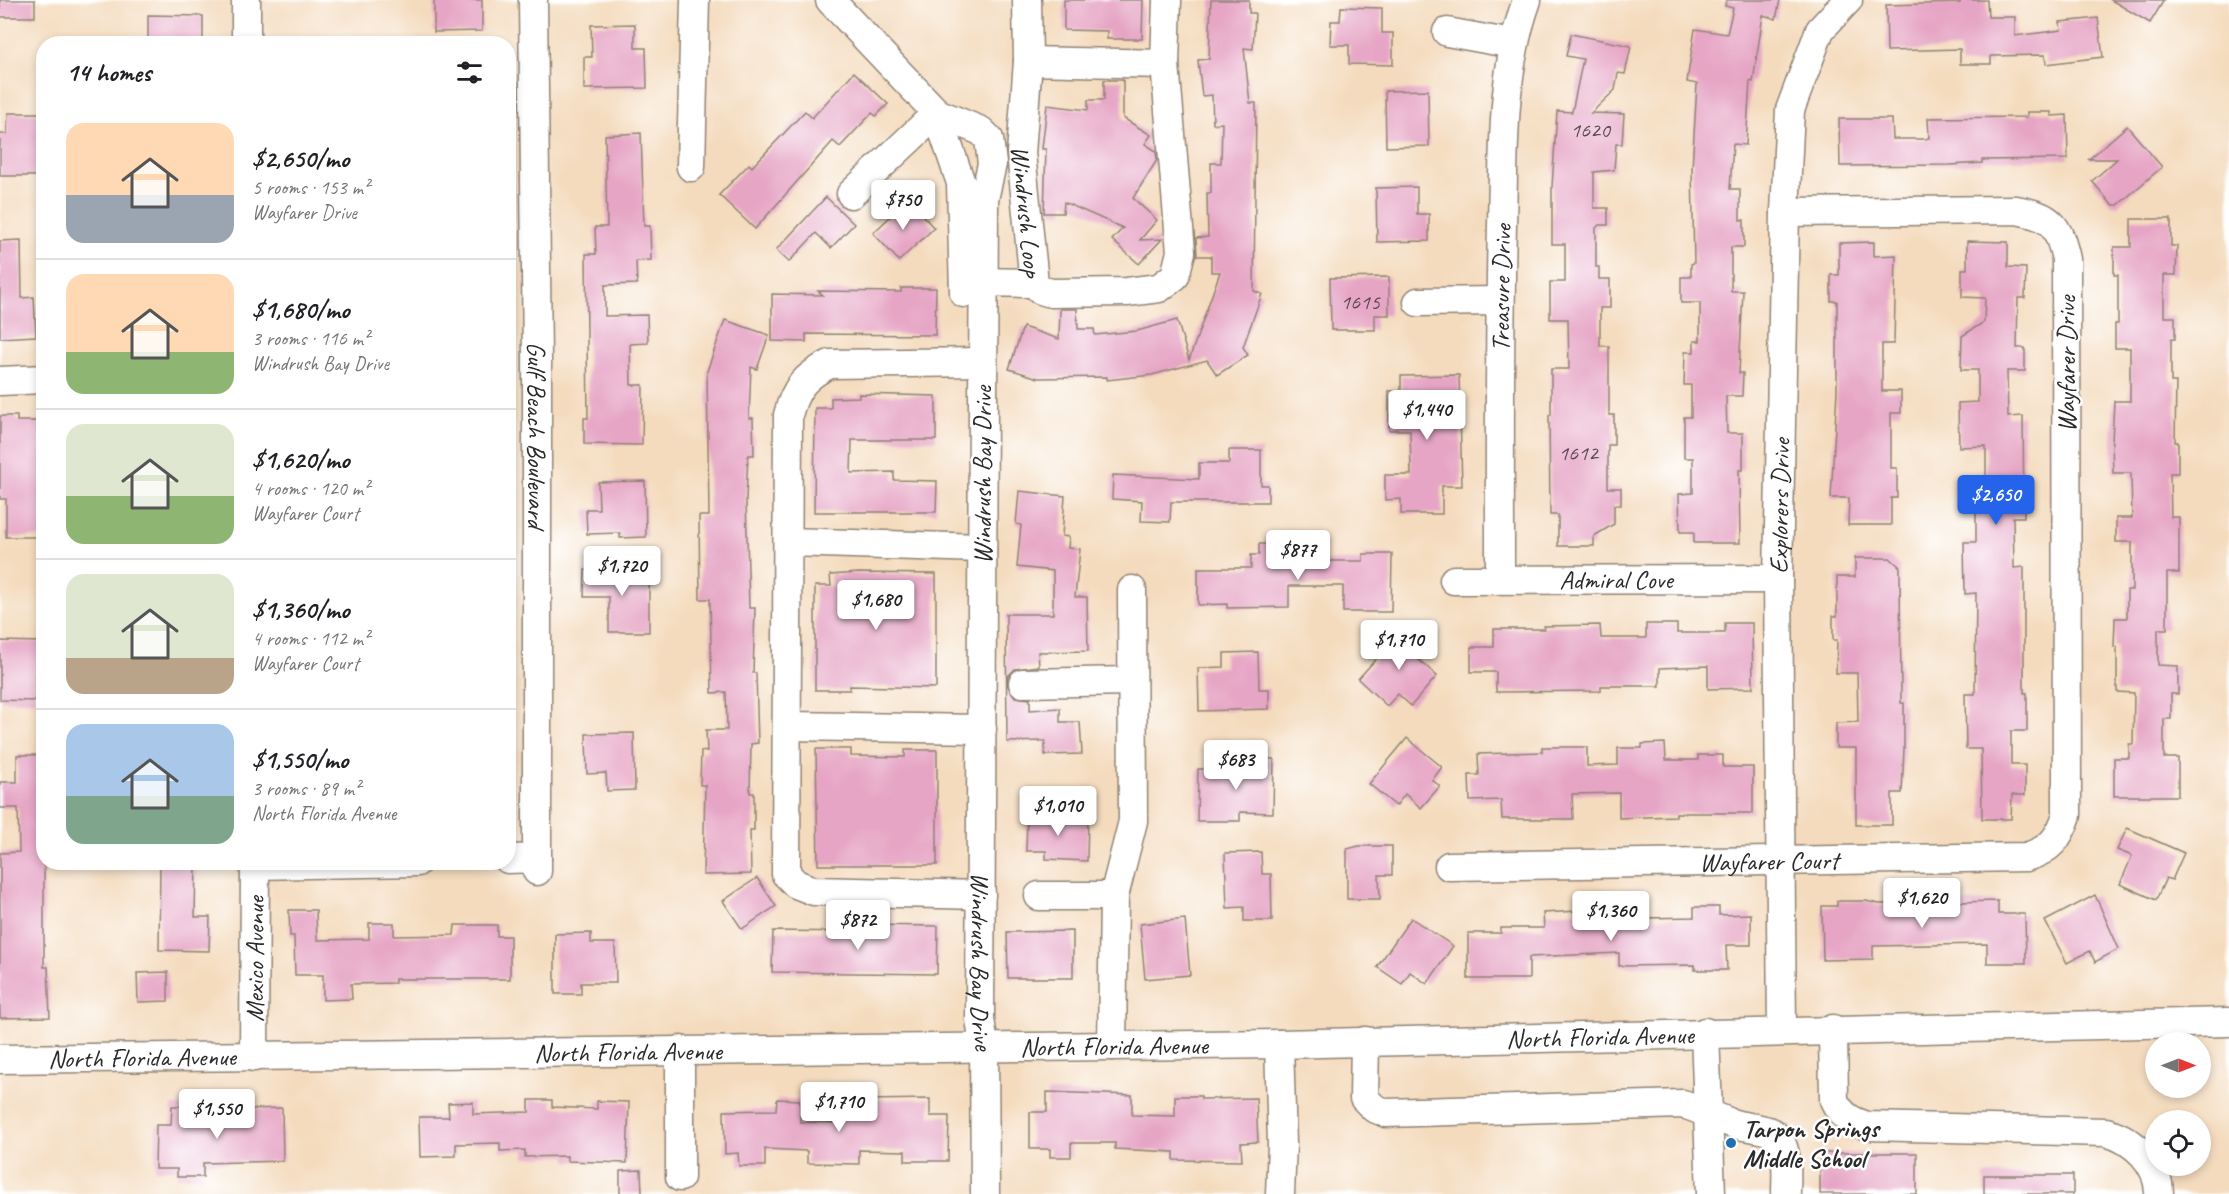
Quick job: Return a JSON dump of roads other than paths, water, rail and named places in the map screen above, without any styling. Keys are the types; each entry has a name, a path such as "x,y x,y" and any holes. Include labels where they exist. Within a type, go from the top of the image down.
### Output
{"street":[{"path":"246,0 246,36"},
{"name":"Gulf Beach Boulevard","path":"516,860 537,864 537,360 533,0"},
{"path":"692,167 695,0"},
{"name":"Windrush Bay Drive","path":"830,0 937,113 984,199 974,282 973,362 973,894 980,1018 984,1046 984,1194"},
{"name":"Windrush Loop","path":"1028,0 1028,61 1021,153 1034,283 1041,290 1051,293 1126,292 1159,288 1175,276 1181,252 1165,64 1167,0"},
{"name":"Treasure Drive","path":"1500,579 1500,300 1506,99 1513,44 1527,0"},
{"name":"Explorers Drive","path":"1782,1030 1778,579 1785,212 1790,110 1820,30 1848,0"},
{"path":"1447,32 1513,44"},
{"path":"1028,61 1165,64"},
{"path":"850,194 937,113"},
{"name":"Windrush Bay Drive","path":"937,113 981,131 989,140 992,164 974,182"},
{"name":"Wayfarer Drive","path":"1785,212 2016,210 2042,215 2054,225 2061,238 2066,259 2067,815"},
{"path":"974,282 1034,283"},
{"path":"1418,302 1500,300"},
{"path":"973,362 830,364 810,374 800,383 788,415 786,874 796,884 814,891 973,894"},
{"path":"0,381 36,379"},
{"path":"788,542 973,548"},
{"name":"Admiral Cove","path":"1454,580 1778,579"},
{"path":"1112,1046 1114,896 1133,821 1132,590"},
{"path":"1023,683 1132,681"},
{"path":"788,726 973,729"},
{"name":"Wayfarer Court","path":"1449,866 2026,857 2048,848 2057,840 2067,815"},
{"name":"Mexico Avenue","path":"254,1057 255,870"},
{"path":"1039,896 1114,896"},
{"name":"North Florida Avenue","path":"0,1059 1279,1044 1782,1030 2229,1022"},
{"path":"1833,1029 1834,1100 1838,1109 1855,1122 1867,1126 2106,1132 2123,1137 2143,1154 2157,1176 2159,1194"},
{"path":"1705,1032 1711,1194"},
{"path":"1365,1041 1364,1098 1374,1108 1386,1113 1683,1104 1731,1123 1770,1132 1780,1141 1785,1155 1786,1194"},
{"path":"1279,1044 1282,1144 1280,1194"},
{"path":"680,1050 680,1177"}],"place":[{"name":"Tarpon Springs Middle School","path":"1731,1143"}]}
